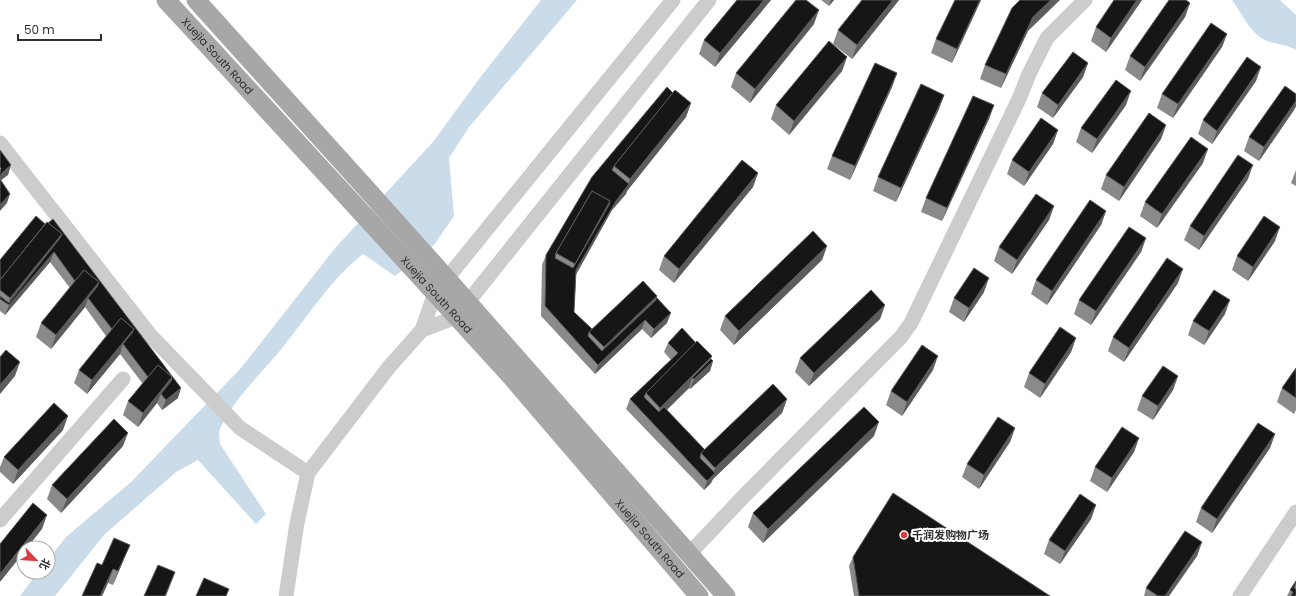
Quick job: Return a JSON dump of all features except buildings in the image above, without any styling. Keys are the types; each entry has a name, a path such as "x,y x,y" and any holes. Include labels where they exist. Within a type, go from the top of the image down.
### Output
{"main road":[{"name":"Xuejia South Road","path":"166,0 350,200 441,287 689,554 726,596"},
{"name":"Xuejia South Road","path":"196,0 363,185 441,287"},
{"name":"Xuejia South Road","path":"462,310 509,374 699,596"}],"street":[{"path":"286,596 297,523 308,473 389,367 422,330 441,287 673,0"},
{"path":"422,330 462,310 709,0"},
{"path":"689,554 911,323 1047,38 1085,0"},
{"path":"0,143 151,336 240,428 308,473"},
{"path":"0,520 123,379"},
{"path":"1240,596 1296,512"}],"water":[{"path":"541,0 577,0 469,127 449,158 454,216 434,245 395,276 363,254 341,274 283,347 241,396 226,418 219,431 220,444 266,514 256,524 198,460 176,472 105,534 55,596 20,596 32,580 56,580 56,550 66,537 131,482 241,368 336,247 433,142 479,79"},
{"path":"1232,0 1280,0 1296,15 1296,50 1288,46 1267,41 1259,36 1250,27"}],"place":[{"name":"千润发购物广场","path":"904,535"}]}
